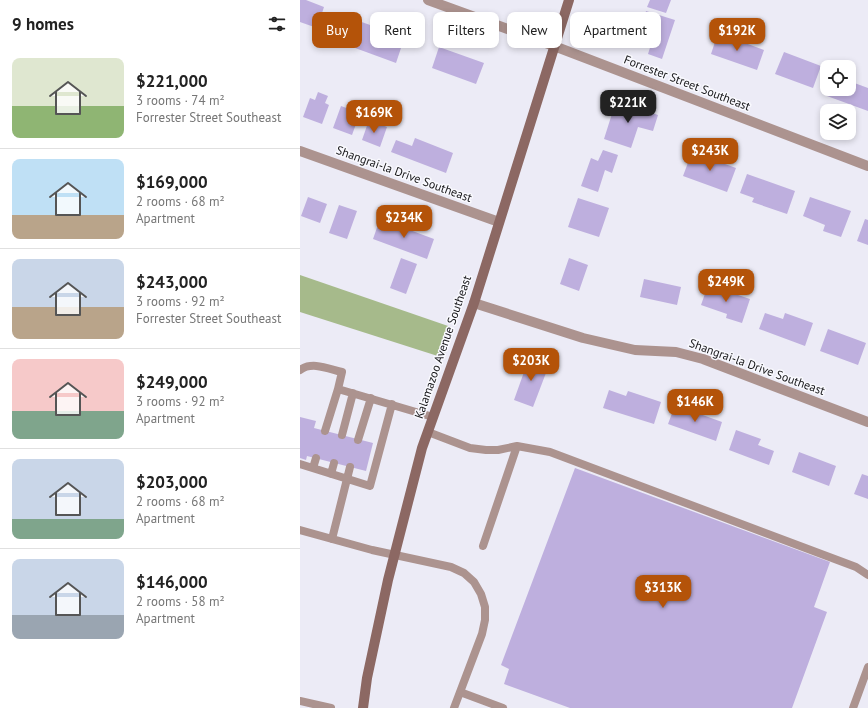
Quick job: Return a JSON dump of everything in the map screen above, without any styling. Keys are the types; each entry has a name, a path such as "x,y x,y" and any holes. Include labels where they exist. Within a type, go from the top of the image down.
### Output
{"main road":[{"name":"Kalamazoo Avenue Southeast","path":"562,21 569,0"},
{"name":"Kalamazoo Avenue Southeast","path":"363,708 368,671 394,555 417,468 433,417 474,303 553,48"}],"street":[{"name":"Forrester Street Southeast","path":"428,0 507,29"},
{"name":"Forrester Street Southeast","path":"559,48 868,166"},
{"name":"Shangrai-la Drive Southeast","path":"300,151 499,222"},
{"name":"Shangrai-la Drive Southeast","path":"474,303 583,338 635,350 676,352 703,359 868,422"}],"lane":[{"path":"300,370 314,365 342,372 325,431"},
{"path":"338,389 433,417"},
{"path":"342,435 353,393"},
{"path":"358,440 371,398"},
{"path":"300,464 370,486 392,404"},
{"path":"428,432 470,448 486,450 517,446 550,452 856,567 868,576"},
{"path":"483,546 517,446"},
{"path":"314,468 316,458"},
{"path":"331,474 334,463"},
{"path":"332,539 350,467"},
{"path":"300,530 394,555 451,567 464,573 474,582 481,594 485,607 485,620 482,634 454,708"},
{"path":"853,708 868,667"},
{"path":"460,692 503,708"},
{"path":"300,701 331,708"}],"green space":[{"path":"300,275 451,327 444,358 300,312"}],"building":[{"path":"300,0 306,0 324,7 322,12 312,12 312,26 300,22"},
{"path":"650,0 671,0 666,13 647,7"},
{"path":"661,16 675,20 662,59 648,54 650,48 661,48"},
{"path":"362,22 370,25 370,48 401,48 396,63 355,48 362,48"},
{"path":"718,33 764,50 757,70 711,54"},
{"path":"439,48 484,63 476,84 432,68"},
{"path":"784,52 820,66 813,88 775,74"},
{"path":"856,84 868,88 868,111 856,107 856,104 849,104 827,96 856,96"},
{"path":"318,92 328,96 325,103 329,105 322,124 303,117 310,98 315,100"},
{"path":"616,101 658,115 653,131 638,127 631,148 604,139"},
{"path":"341,106 360,113 352,135 333,128"},
{"path":"369,120 387,127 380,147 362,140"},
{"path":"415,138 453,153 446,173 391,152 396,140 412,146"},
{"path":"603,150 618,155 612,173 605,170 598,192 581,186 591,158 598,161"},
{"path":"692,152 736,168 727,192 683,176"},
{"path":"747,174 795,191 787,214 752,202 754,198 740,193"},
{"path":"308,197 327,204 320,223 301,216"},
{"path":"810,197 851,211 841,237 823,231 825,225 803,216"},
{"path":"578,198 609,208 599,237 568,227"},
{"path":"339,205 357,211 347,239 329,233"},
{"path":"380,219 434,239 427,259 373,239"},
{"path":"865,219 868,220 868,245 857,241"},
{"path":"401,258 417,264 406,294 390,288"},
{"path":"569,258 588,265 579,291 560,284"},
{"path":"644,279 681,287 677,305 640,297"},
{"path":"708,285 750,299 742,323 726,318 727,314 701,305"},
{"path":"765,313 783,319 785,313 813,323 805,346 759,329"},
{"path":"828,329 866,343 858,365 820,351"},
{"path":"529,358 549,365 533,407 514,400"},
{"path":"609,390 626,396 628,391 661,402 654,424 603,408"},
{"path":"675,405 722,422 716,441 668,424"},
{"path":"300,417 316,421 314,428 373,443 366,471 307,456 306,460 300,458"},
{"path":"736,430 761,439 758,445 774,451 769,465 729,450"},
{"path":"799,452 836,466 829,486 792,472"},
{"path":"575,468 830,562 814,607 827,612 792,708 570,708 504,684 509,669 501,665"},
{"path":"862,474 868,476 868,499 854,494"}]}
